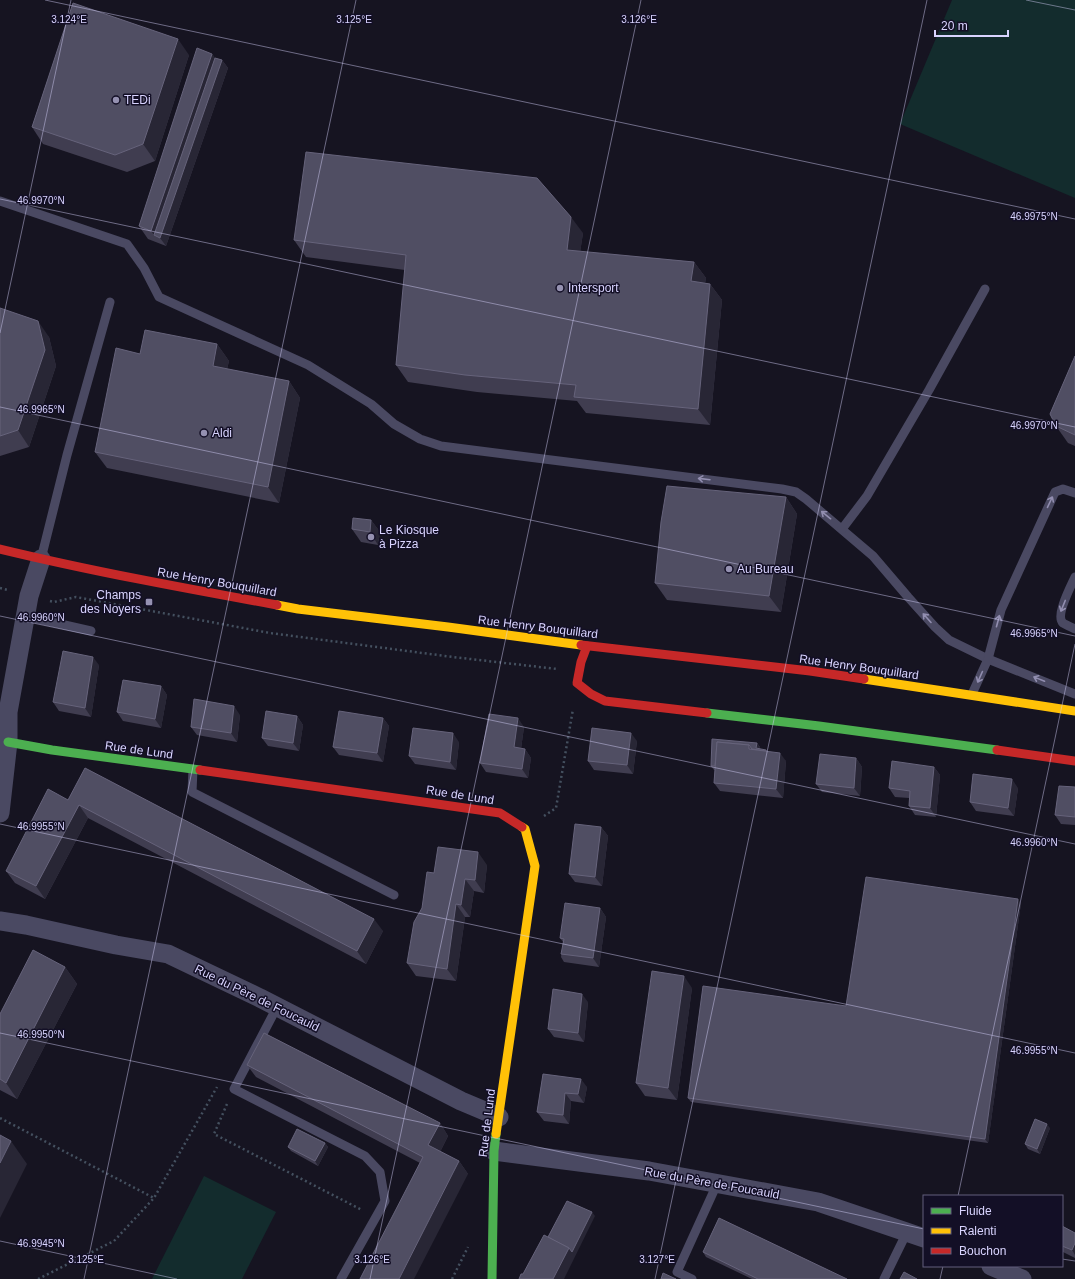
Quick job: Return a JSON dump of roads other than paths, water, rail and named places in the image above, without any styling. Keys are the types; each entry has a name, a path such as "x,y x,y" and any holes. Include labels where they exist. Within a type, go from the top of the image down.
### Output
{"street":[{"name":"Rue Henry Bouquillard","path":"0,549 41,560 298,609 587,646 810,671 1075,712"},
{"path":"0,814 8,742 8,712 29,596 41,560"},
{"path":"587,646 581,662 578,683 591,694 605,701 820,726 1075,761"},
{"name":"Rue de Lund","path":"8,742 52,750 500,813 525,829 535,866 494,1151 492,1279"},
{"name":"Rue du Père de Foucauld","path":"0,921 168,954 277,1007 461,1101 500,1117"},
{"name":"Rue du Père de Foucauld","path":"494,1151 649,1171 818,1202 916,1235"},
{"path":"993,1267 1022,1279"}],"lane":[{"path":"0,201 128,244 144,268 159,297 308,365 371,404 394,424 420,439 441,446 796,492 873,556 908,597 949,640 988,659 1075,694"},
{"path":"842,529 867,496 929,390 985,288"},
{"path":"41,560 67,455 110,302"},
{"path":"972,695 988,659 1001,610 1055,492 1063,489 1075,494"},
{"path":"1075,578 1060,612 1060,619 1063,623 1075,629"},
{"path":"25,616 91,632"},
{"path":"193,770 192,792 394,895"},
{"path":"277,1007 234,1089 365,1156 380,1172 385,1200 341,1279"},
{"path":"692,1279 677,1272 717,1184"},
{"path":"884,1279 916,1235"}],"place":[{"name":"TEDi","path":"116,100"},
{"name":"Intersport","path":"560,288"},
{"name":"Aldi","path":"204,433"},
{"name":"Le Kiosque à Pizza","path":"371,537"},
{"name":"Au Bureau","path":"729,569"},
{"name":"Champs des Noyers","path":"149,602"}]}
